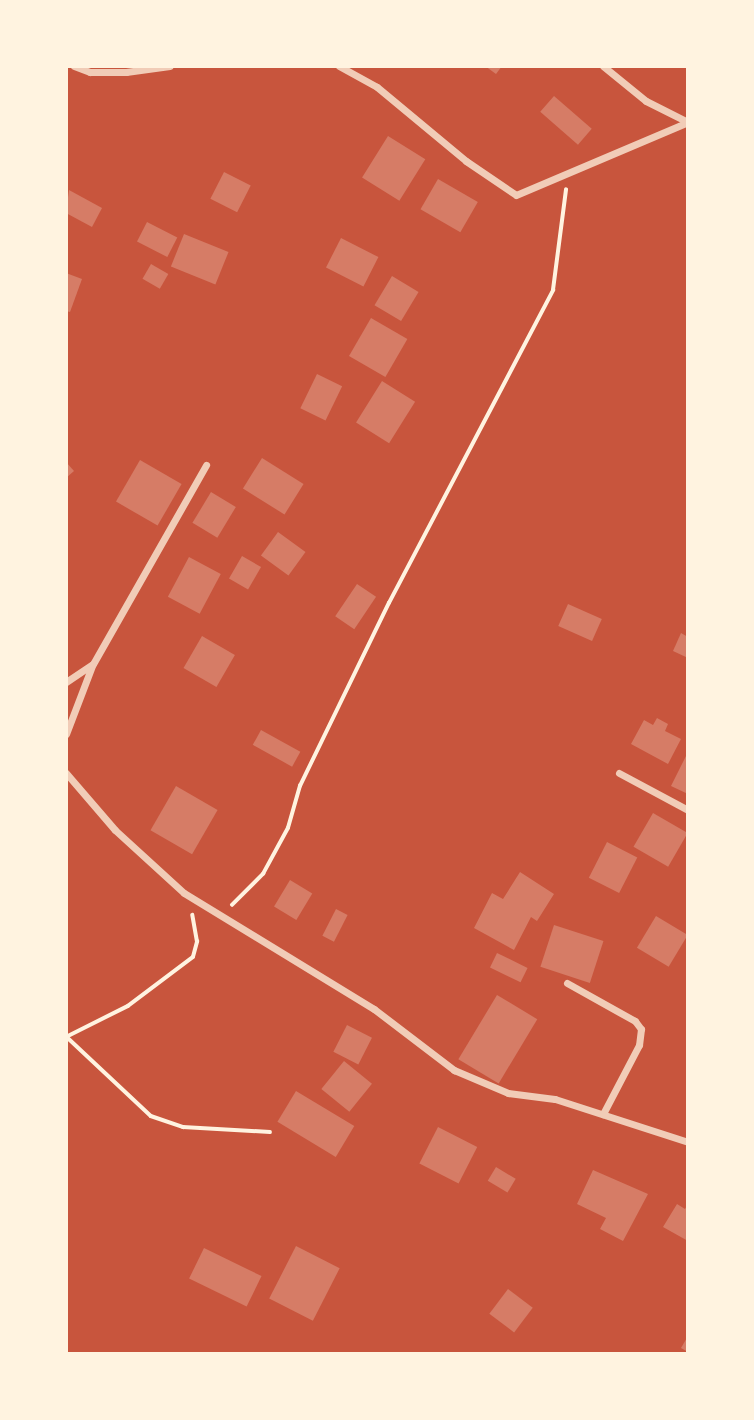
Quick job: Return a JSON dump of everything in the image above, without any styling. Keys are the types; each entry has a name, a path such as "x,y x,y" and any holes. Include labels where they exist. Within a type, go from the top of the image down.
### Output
{"street":[{"path":"74,66 90,72 170,66"},
{"path":"339,66 377,87 505,191 526,193 688,122"},
{"path":"603,66 646,101 688,122"},
{"path":"66,734 93,664 206,466"},
{"path":"66,682 93,664"},
{"path":"66,773 115,830 188,895 316,972 483,1086 603,1114 688,1142"},
{"path":"619,773 688,810"},
{"path":"568,983 635,1021 641,1029 639,1045 603,1114"}],"path":[{"path":"221,916 263,874 288,828 300,786 389,603 553,289 569,173"},
{"path":"188,895 197,942 193,957 128,1006 67,1037 151,1116 183,1127 270,1132"}],"building":[{"path":"485,66 502,66 496,74"},
{"path":"554,96 592,129 578,145 540,112"},
{"path":"388,136 425,159 399,201 362,178"},
{"path":"224,172 251,186 237,212 210,199"},
{"path":"438,179 478,202 460,232 420,209"},
{"path":"69,190 102,208 92,227 66,213"},
{"path":"147,222 177,237 167,257 137,242"},
{"path":"184,234 229,252 215,284 171,266"},
{"path":"341,238 378,257 363,286 326,267"},
{"path":"151,264 168,274 160,289 142,279"},
{"path":"66,273 82,279 70,312 66,311"},
{"path":"392,276 419,292 401,321 374,305"},
{"path":"371,318 407,339 385,377 349,356"},
{"path":"317,374 342,386 326,420 300,408"},
{"path":"382,381 415,402 389,443 356,423"},
{"path":"262,458 304,484 284,514 243,489"},
{"path":"140,460 182,484 158,526 116,502"},
{"path":"66,462 74,471 66,478"},
{"path":"211,492 236,507 217,538 192,523"},
{"path":"278,532 306,552 288,575 261,555"},
{"path":"242,556 261,567 248,590 229,579"},
{"path":"189,557 221,574 200,614 168,597"},
{"path":"357,584 376,597 354,629 335,616"},
{"path":"568,604 602,619 592,641 558,626"},
{"path":"681,633 688,637 688,658 673,651"},
{"path":"202,636 235,655 216,687 184,668"},
{"path":"657,718 668,724 665,731 681,739 668,764 631,744 644,720 653,725"},
{"path":"261,730 300,752 292,767 253,745"},
{"path":"688,752 688,794 671,786"},
{"path":"176,786 218,810 192,854 150,830"},
{"path":"653,813 688,833 668,867 634,847"},
{"path":"607,842 637,857 619,893 589,878"},
{"path":"520,872 554,894 537,921 531,917 514,950 474,928 492,893 503,899"},
{"path":"290,880 312,893 296,920 274,907"},
{"path":"336,909 348,915 334,942 322,936"},
{"path":"656,916 688,935 669,967 637,948"},
{"path":"554,925 603,941 590,983 540,967"},
{"path":"497,953 528,968 521,982 490,967"},
{"path":"497,995 537,1019 499,1083 458,1059"},
{"path":"347,1025 372,1038 358,1064 333,1052"},
{"path":"344,1061 372,1084 349,1112 321,1089"},
{"path":"296,1091 354,1126 336,1157 277,1122"},
{"path":"438,1127 477,1147 459,1184 419,1164"},
{"path":"496,1167 516,1179 507,1193 488,1181"},
{"path":"593,1170 648,1194 623,1241 600,1229 606,1218 577,1204"},
{"path":"677,1204 685,1209 688,1204 688,1241 663,1227"},
{"path":"296,1246 340,1268 313,1321 269,1299"},
{"path":"204,1248 262,1276 247,1307 189,1279"},
{"path":"508,1289 533,1308 514,1332 489,1314"},
{"path":"688,1336 688,1352 681,1348"}]}
